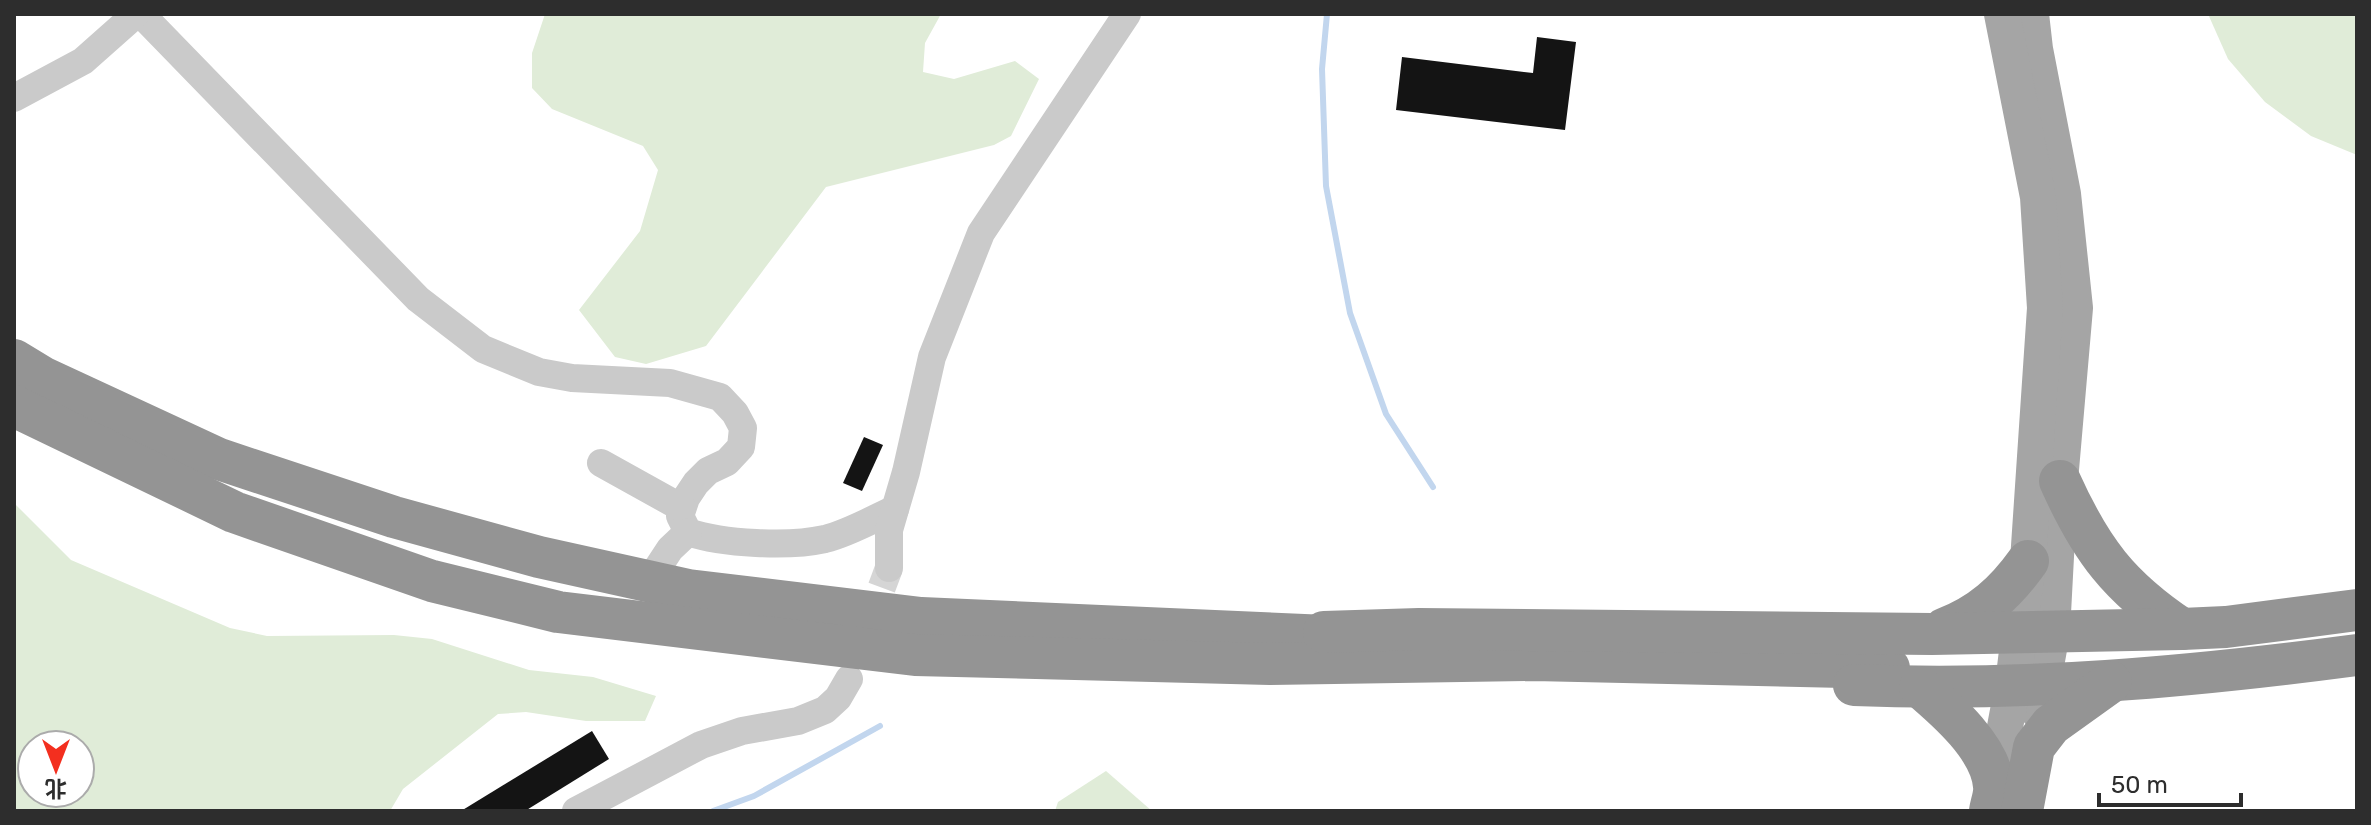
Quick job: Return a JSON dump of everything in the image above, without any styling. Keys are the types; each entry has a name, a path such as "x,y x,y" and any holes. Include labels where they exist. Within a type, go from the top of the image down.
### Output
{"highway":[{"path":"14,360 42,377 219,459 394,517 539,557 688,590 921,618 1271,649 1419,629 1932,634 2036,632 2182,646 2357,641"},
{"path":"14,406 234,512 432,581 558,612 915,655 1550,647 1897,669 2027,684 2112,682 2217,674 2357,655"},
{"path":"2060,481 2077,517 2102,556 2125,586 2154,611 2182,646"},
{"path":"1932,634 1970,619 1995,600 2028,561"},
{"path":"2182,646 2226,627 2357,610"},
{"path":"2182,646 2357,625"},
{"path":"1897,669 1964,728 1983,754 2002,803"},
{"path":"2002,803 2034,747 2051,725 2112,682"}],"main road":[{"path":"2002,14 2038,197 2045,308 2028,561 2036,632"},
{"path":"2002,803 2027,684 2060,481 2075,308 2063,194 2031,14"},
{"path":"2027,684 2034,747"}],"street":[{"path":"14,98 83,61 139,14 418,299 483,349 539,372 670,383 720,397 735,413 743,428 741,447 727,462 708,471 696,483 685,520 649,581"},
{"path":"889,568 889,530 906,472 932,357 981,233 1127,14"},
{"path":"601,463 708,539 731,542 827,539 895,509"},
{"path":"576,811 701,745 742,731 798,721 825,710 838,698 849,679"}],"green space":[{"path":"545,14 941,14 925,43 923,72 954,79 1015,61 1039,79 1011,136 994,145 826,187 706,346 646,364 615,357 579,310 640,231 658,170 643,146 552,109 532,88 532,53"},
{"path":"2208,14 2357,14 2357,155 2311,136 2265,102 2228,59"},
{"path":"14,503 71,560 230,628 267,636 394,635 432,639 529,670 593,677 656,696 645,721 586,721 526,712 498,714 403,789 390,811 14,811"},
{"path":"1106,771 1152,811 1055,811 1058,802"}],"building":[{"path":"1537,37 1576,42 1565,130 1396,110 1402,57 1533,73"},
{"path":"864,437 883,445 862,491 843,483"},
{"path":"592,731 609,759 525,811 461,811"}],"waterway":[{"path":"1327,14 1322,69 1326,186 1350,313 1386,414 1433,487"},
{"path":"713,811 754,796 880,726"}],"tunnel":[{"path":"867,627 889,568"}]}
